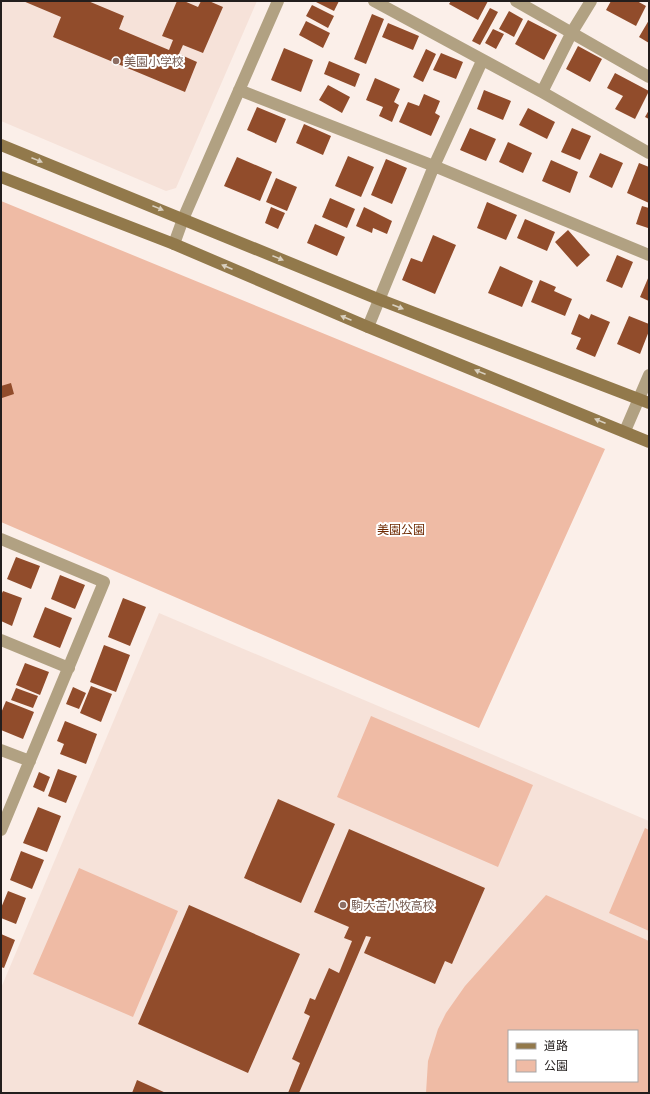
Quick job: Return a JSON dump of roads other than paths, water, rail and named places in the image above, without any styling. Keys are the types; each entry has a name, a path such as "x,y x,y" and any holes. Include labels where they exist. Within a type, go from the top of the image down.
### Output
{"street":[{"path":"174,244 183,219 278,1"},
{"path":"374,1 482,61 542,92 649,153"},
{"path":"516,1 649,77"},
{"path":"542,92 572,32 591,1"},
{"path":"368,327 378,299 434,166 482,61"},
{"path":"239,90 434,166 649,255"},
{"path":"1,145 378,299 645,401"},
{"path":"1,176 174,244 368,327 649,442"},
{"path":"625,431 645,401 649,375"},
{"path":"1,539 104,582 1,830"},
{"path":"1,640 69,668"},
{"path":"1,750 30,761"}],"place":[{"name":"美園小学校","path":"116,61"},
{"name":"駒大苫小牧高校","path":"343,905"}],"park label":[{"name":"美園公園","path":"401,529"}]}
